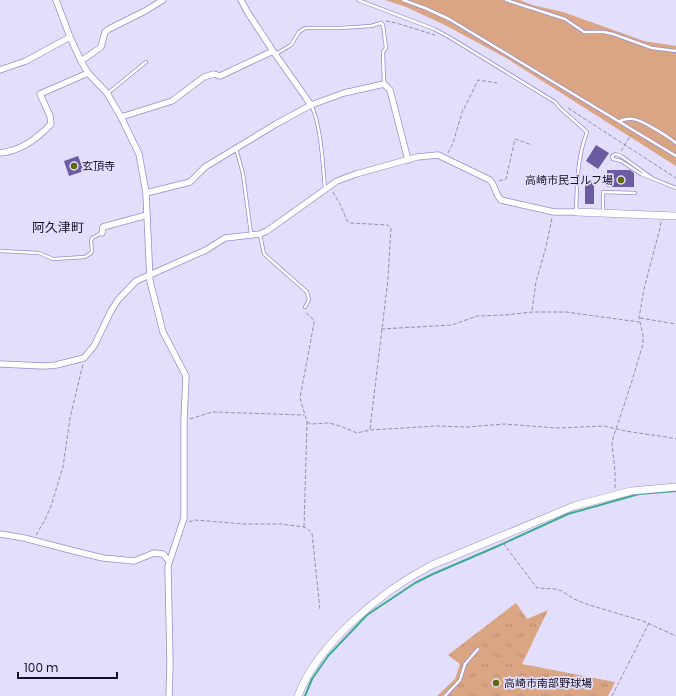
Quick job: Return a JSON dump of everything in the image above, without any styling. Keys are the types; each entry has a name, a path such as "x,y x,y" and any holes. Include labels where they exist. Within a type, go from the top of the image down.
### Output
{"street":[{"path":"56,0 81,61 88,73 107,93 122,117 139,154 146,192 149,274 152,289 163,332 186,376 184,420 184,511 182,524 168,560 170,696"},
{"path":"81,61 101,47 105,32 109,29 163,0"},
{"path":"241,0 274,53 311,105"},
{"path":"0,70 26,61 70,37"},
{"path":"122,117 172,101 204,76 214,74 220,76 274,53"},
{"path":"0,153 20,148 43,133 50,124 50,116 40,94 88,73"},
{"path":"146,192 190,182 205,167 311,105 344,93 384,84 390,90 408,160"},
{"path":"0,364 50,366 84,358 94,346 118,300 136,280 206,250 225,238 260,234 267,231 327,188 345,177 417,157 438,155 490,180 493,183 497,196 501,200 554,212 676,216"},
{"path":"102,233 103,227 147,215"},
{"path":"298,696 301,687 322,653 373,603 417,572 562,510 639,489 676,487"},
{"path":"0,534 33,540 74,552 103,558 134,561 154,553 163,554 168,560"}],"lane":[{"path":"358,0 434,29 443,34 555,102 587,132 579,160 576,212"},
{"path":"403,0 449,19 676,156"},
{"path":"506,0 565,19 584,32 604,32 652,48 676,51"},
{"path":"274,53 291,45 299,32 305,28 340,28 381,24 383,25 386,48 383,52 384,84"},
{"path":"107,93 146,62"},
{"path":"311,105 320,140 327,188"},
{"path":"620,121 636,119 662,132 676,143"},
{"path":"236,148 243,174 251,235"},
{"path":"652,178 619,155 612,156 613,159 621,161 640,174 676,188"},
{"path":"603,213 603,192 635,193"},
{"path":"0,251 39,253 53,259 85,257 91,253 92,238 102,233"},
{"path":"260,234 264,254 307,292 309,300 305,307"},
{"path":"444,696 460,680 465,664 478,649"}],"path":[{"path":"381,24 387,21 429,34 443,34"},
{"path":"444,158 453,143 463,109 478,80 497,83"},
{"path":"568,108 676,178"},
{"path":"619,155 630,136"},
{"path":"493,183 506,179 515,139 532,145"},
{"path":"327,188 341,206 347,221 350,223 388,225 391,228 388,279 370,430"},
{"path":"532,312 536,282 554,212"},
{"path":"615,495 615,471 612,444 643,344 643,335 639,318 644,289 660,228 661,216"},
{"path":"304,527 307,422 304,415 300,393 314,323 314,320 305,312 305,307"},
{"path":"381,328 452,325 477,316 532,312 566,312 639,322"},
{"path":"639,318 676,324"},
{"path":"33,540 45,520 63,467 72,408 84,358"},
{"path":"184,420 212,412 304,415"},
{"path":"307,422 311,424 329,423 357,433 370,430 436,426 467,427 504,424 546,428 604,426 616,428 625,432 676,439"},
{"path":"182,524 195,520 244,524 281,524 304,527 309,530 312,533 320,610"},
{"path":"499,537 537,588 562,591 574,599 589,605 649,623 676,636"},
{"path":"612,696 649,623"}],"green space":[{"path":"385,0 520,0 532,5 563,12 644,41 676,46 676,166 506,58 445,25 406,7"},
{"path":"516,603 527,619 548,610 522,664 615,682 608,696 437,696 455,679 460,664 448,655"}],"building":[{"path":"596,145 609,153 598,169 586,161"},
{"name":"玄頂寺","path":"78,156 84,171 69,176 64,161"},
{"name":"高崎市民ゴルフ場","path":"607,170 630,170 634,173 634,187 607,187"},
{"path":"585,181 594,182 594,204 585,204"}],"waterway":[{"path":"305,696 312,679 328,656 367,615 415,583 568,514 639,494 676,491"}],"place":[{"name":"玄頂寺","path":"74,166"},
{"name":"高崎市民ゴルフ場","path":"621,180"},
{"name":"高崎市南部野球場","path":"496,683"}],"district":[{"name":"阿久津町","path":"58,227"}]}
